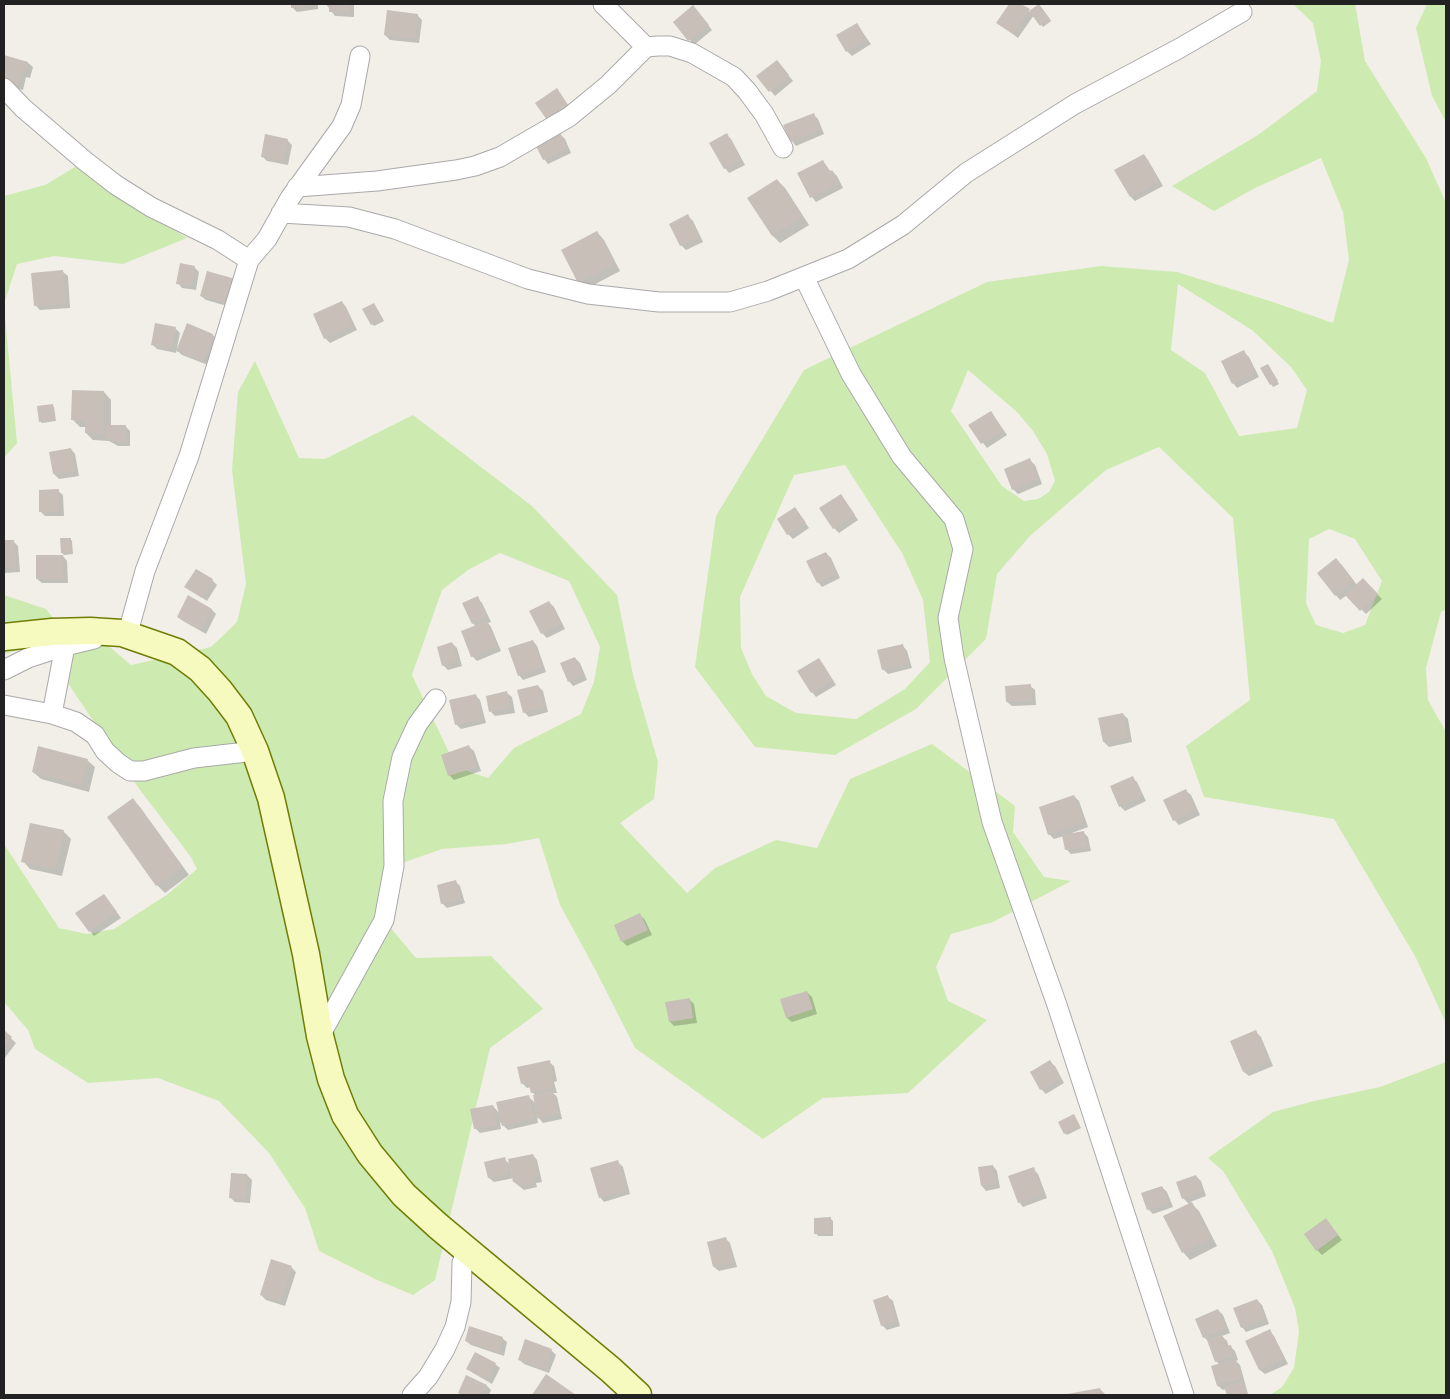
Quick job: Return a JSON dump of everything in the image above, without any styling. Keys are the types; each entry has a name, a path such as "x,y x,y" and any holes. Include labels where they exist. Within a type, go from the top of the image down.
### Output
{"main road":[{"path":"4,637 52,632 90,631 125,635 176,652 200,669 220,691 239,716 255,751 271,798 306,954 320,1036 331,1079 345,1115 370,1154 404,1195 466,1250 611,1370 638,1395"}],"street":[{"path":"603,4 646,47"},
{"path":"281,213 349,217 395,229 528,279 588,294 658,302 730,302 768,291 848,259 903,225 966,174 1075,104 1180,48 1242,12"},
{"path":"297,187 377,181 456,170 475,166 500,157 569,117 608,85 646,47 670,46 681,49 719,67 734,77 764,114 783,148"},
{"path":"4,670 28,658 65,646 125,635 145,570 192,448 249,260 267,238 297,187 342,126 351,105 360,56"},
{"path":"4,88 23,108 116,185 151,207 218,240 249,260"},
{"path":"804,277 851,374 902,457 954,519 963,549 948,618 954,658 992,822 1057,1004 1184,1395"},
{"path":"52,714 65,646"},
{"path":"320,1036 384,920 394,866 393,802 402,758 417,724 436,699"},
{"path":"4,705 52,714 76,722 95,735 118,763 130,771 144,771 194,758 255,751"},
{"path":"412,1395 428,1377 445,1349 455,1327 461,1302 462,1263 466,1250"}],"green space":[{"path":"1293,4 1355,4 1365,61 1426,158 1446,203 1446,609 1441,612 1426,668 1428,700 1446,732 1446,1023 1415,956 1334,819 1204,797 1186,746 1250,700 1233,518 1159,447 1106,470 1030,536 997,574 986,639 916,709 835,755 755,747 695,667 716,516 804,370 987,282 1101,266 1177,272 1333,323 1349,260 1343,212 1321,158 1253,189 1214,211 1172,186 1258,135 1317,91 1321,61 1313,23","holes":["1178,284 1252,330 1291,367 1307,390 1297,428 1239,436 1205,373 1171,350","968,370 1017,412 1033,431 1047,454 1055,481 1049,492 1038,499 1024,501 1002,486 951,411","845,465 902,553 923,600 930,662 905,689 856,719 796,713 766,696 752,674 741,648 740,597 794,475","1329,529 1355,539 1382,581 1365,625 1343,633 1316,625 1306,603 1309,539"]},
{"path":"1427,4 1446,4 1446,122 1432,96 1416,28"},
{"path":"85,161 158,220 187,238 123,264 54,256 17,264 4,304 4,196 45,185"},
{"path":"4,306 17,443 4,458"},
{"path":"255,361 299,458 325,459 413,415 532,506 617,595 633,675 658,762 654,799 620,823 687,893 715,868 776,840 817,848 850,779 932,744 1015,806 1013,832 1044,877 1071,881 993,922 951,934 936,967 948,1001 987,1020 908,1093 823,1098 763,1139 635,1048 560,905 539,838 507,844 442,849 394,866 384,920 416,958 491,956 543,1009 490,1048 435,1280 413,1295 375,1279 319,1251 305,1208 269,1153 219,1101 158,1078 88,1083 35,1049 28,1030 4,1002 4,844 59,928 87,934 114,929 168,894 197,869 191,857 140,790 46,651 26,648 4,654 4,595 46,609 67,636 105,643 131,665 211,647 237,622 246,584 232,470 238,392","holes":["500,553 569,581 600,647 594,682 581,714 514,748 488,778 456,767 412,675 442,590 468,570"]},
{"path":"1446,1062 1446,1395 1270,1395 1282,1387 1294,1368 1299,1331 1295,1308 1272,1251 1223,1171 1208,1158 1273,1112 1380,1087"}],"building":[{"path":"291,4 313,4 313,5 291,8"},
{"path":"329,4 350,4 349,13 329,12"},
{"path":"1009,4 1021,4 1030,9 1013,34 996,23"},
{"path":"1039,4 1050,19 1040,26 1029,11"},
{"path":"693,5 709,25 688,41 673,22"},
{"path":"387,10 418,14 415,39 384,35"},
{"path":"857,23 867,39 846,52 836,35"},
{"path":"4,55 28,62 25,74 21,73 18,86 4,82"},
{"path":"777,60 789,75 769,92 756,76"},
{"path":"557,88 568,105 547,120 535,103"},
{"path":"814,113 820,130 790,142 783,125"},
{"path":"560,133 567,148 543,160 535,144"},
{"path":"727,133 741,160 724,169 709,143"},
{"path":"265,134 288,139 283,161 261,157"},
{"path":"1144,154 1159,181 1130,197 1114,170"},
{"path":"823,160 829,172 832,170 839,183 810,198 797,173"},
{"path":"777,179 802,217 772,236 747,198"},
{"path":"688,214 699,237 680,246 669,224"},
{"path":"597,231 614,264 578,283 561,250"},
{"path":"180,263 195,266 191,286 176,284"},
{"path":"63,270 66,303 34,306 31,273"},
{"path":"207,271 239,280 233,305 200,296"},
{"path":"342,301 353,325 324,339 313,314"},
{"path":"374,303 383,319 371,325 362,309"},
{"path":"155,323 176,327 171,349 151,345"},
{"path":"187,323 213,334 203,361 176,351"},
{"path":"1244,350 1255,372 1232,384 1221,361"},
{"path":"1268,364 1278,381 1270,385 1260,368"},
{"path":"72,390 104,391 103,434 85,433 85,420 71,420"},
{"path":"53,404 55,420 39,422 37,406"},
{"path":"991,411 1003,430 981,444 968,425"},
{"path":"106,425 126,425 126,442 112,442 112,439 106,439"},
{"path":"71,448 75,471 53,474 49,452"},
{"path":"1030,458 1038,479 1012,490 1004,469"},
{"path":"59,489 59,512 39,512 39,490"},
{"path":"841,494 855,515 833,529 819,508"},
{"path":"795,507 806,523 787,535 777,519"},
{"path":"60,538 71,538 71,553 61,553"},
{"path":"4,540 14,540 16,567 4,568"},
{"path":"826,552 836,573 817,583 806,561"},
{"path":"36,555 63,555 63,579 36,579"},
{"path":"1336,558 1354,581 1335,596 1317,573"},
{"path":"196,569 213,579 202,598 184,587"},
{"path":"1363,578 1378,594 1360,611 1345,595"},
{"path":"188,595 212,609 200,630 177,617"},
{"path":"478,596 487,617 472,624 462,603"},
{"path":"549,601 561,624 541,634 529,611"},
{"path":"487,621 497,647 471,657 461,631"},
{"path":"533,640 542,667 518,676 508,648"},
{"path":"452,642 458,661 442,666 437,647"},
{"path":"903,644 908,664 882,670 877,650"},
{"path":"575,657 583,675 568,682 560,663"},
{"path":"819,658 832,680 811,693 797,671"},
{"path":"1031,684 1032,701 1006,702 1005,686"},
{"path":"538,685 544,707 523,713 517,690"},
{"path":"507,691 510,708 489,712 486,696"},
{"path":"476,694 482,719 455,725 449,700"},
{"path":"1123,713 1128,738 1103,742 1098,718"},
{"path":"469,745 477,767 448,776 441,755"},
{"path":"38,746 88,759 81,785 32,772"},
{"path":"1133,776 1142,796 1119,807 1110,786"},
{"path":"1186,789 1196,810 1173,821 1163,800"},
{"path":"1074,795 1084,822 1048,835 1039,807"},
{"path":"133,798 182,867 156,886 107,817"},
{"path":"30,823 64,830 55,869 21,862"},
{"path":"1084,831 1087,846 1065,850 1062,835"},
{"path":"456,880 461,899 441,904 437,885"},
{"path":"104,894 117,912 89,932 75,913"},
{"path":"640,913 648,930 621,942 614,925"},
{"path":"807,991 813,1009 786,1018 780,999"},
{"path":"690,998 693,1018 669,1022 665,1002"},
{"path":"4,1030 12,1037 4,1048"},
{"path":"1256,1030 1269,1061 1243,1072 1230,1041"},
{"path":"550,1060 553,1077 550,1077 553,1088 531,1093 528,1082 521,1084 517,1067"},
{"path":"1050,1060 1061,1078 1040,1090 1030,1072"},
{"path":"553,1091 558,1114 537,1118 533,1095"},
{"path":"529,1095 534,1118 502,1126 496,1102"},
{"path":"493,1105 497,1125 474,1129 470,1109"},
{"path":"1074,1114 1080,1126 1064,1134 1058,1122"},
{"path":"533,1154 538,1177 532,1178 533,1183 518,1186 517,1182 513,1182 508,1159"},
{"path":"505,1157 509,1173 488,1178 484,1162"},
{"path":"618,1160 626,1190 599,1198 590,1168"},
{"path":"993,1165 996,1184 981,1186 978,1167"},
{"path":"1034,1167 1043,1194 1018,1203 1008,1176"},
{"path":"231,1173 247,1174 246,1199 229,1198"},
{"path":"1196,1175 1202,1191 1182,1199 1176,1182"},
{"path":"1162,1186 1169,1203 1147,1210 1141,1193"},
{"path":"1192,1202 1211,1238 1182,1253 1163,1216"},
{"path":"831,1217 831,1234 814,1234 814,1218"},
{"path":"1326,1218 1338,1235 1316,1251 1304,1234"},
{"path":"726,1237 733,1262 713,1267 707,1242"},
{"path":"271,1259 292,1266 280,1302 260,1295"},
{"path":"888,1295 896,1321 881,1326 873,1300"},
{"path":"1257,1299 1265,1319 1241,1328 1233,1308"},
{"path":"1218,1309 1226,1328 1203,1338 1195,1319"},
{"path":"469,1326 503,1337 499,1352 465,1341"},
{"path":"1270,1329 1284,1359 1259,1370 1245,1341"},
{"path":"1222,1335 1226,1346 1231,1345 1234,1355 1215,1362 1207,1340"},
{"path":"525,1339 552,1349 544,1369 518,1360"},
{"path":"475,1352 496,1363 487,1380 466,1369"},
{"path":"1235,1359 1242,1378 1217,1386 1211,1366"},
{"path":"546,1374 576,1395 532,1395"},
{"path":"466,1375 487,1385 483,1395 463,1395 458,1393"},
{"path":"1243,1381 1247,1393 1227,1395 1224,1387"},
{"path":"1100,1388 1102,1395 1067,1395 1067,1394"}]}
